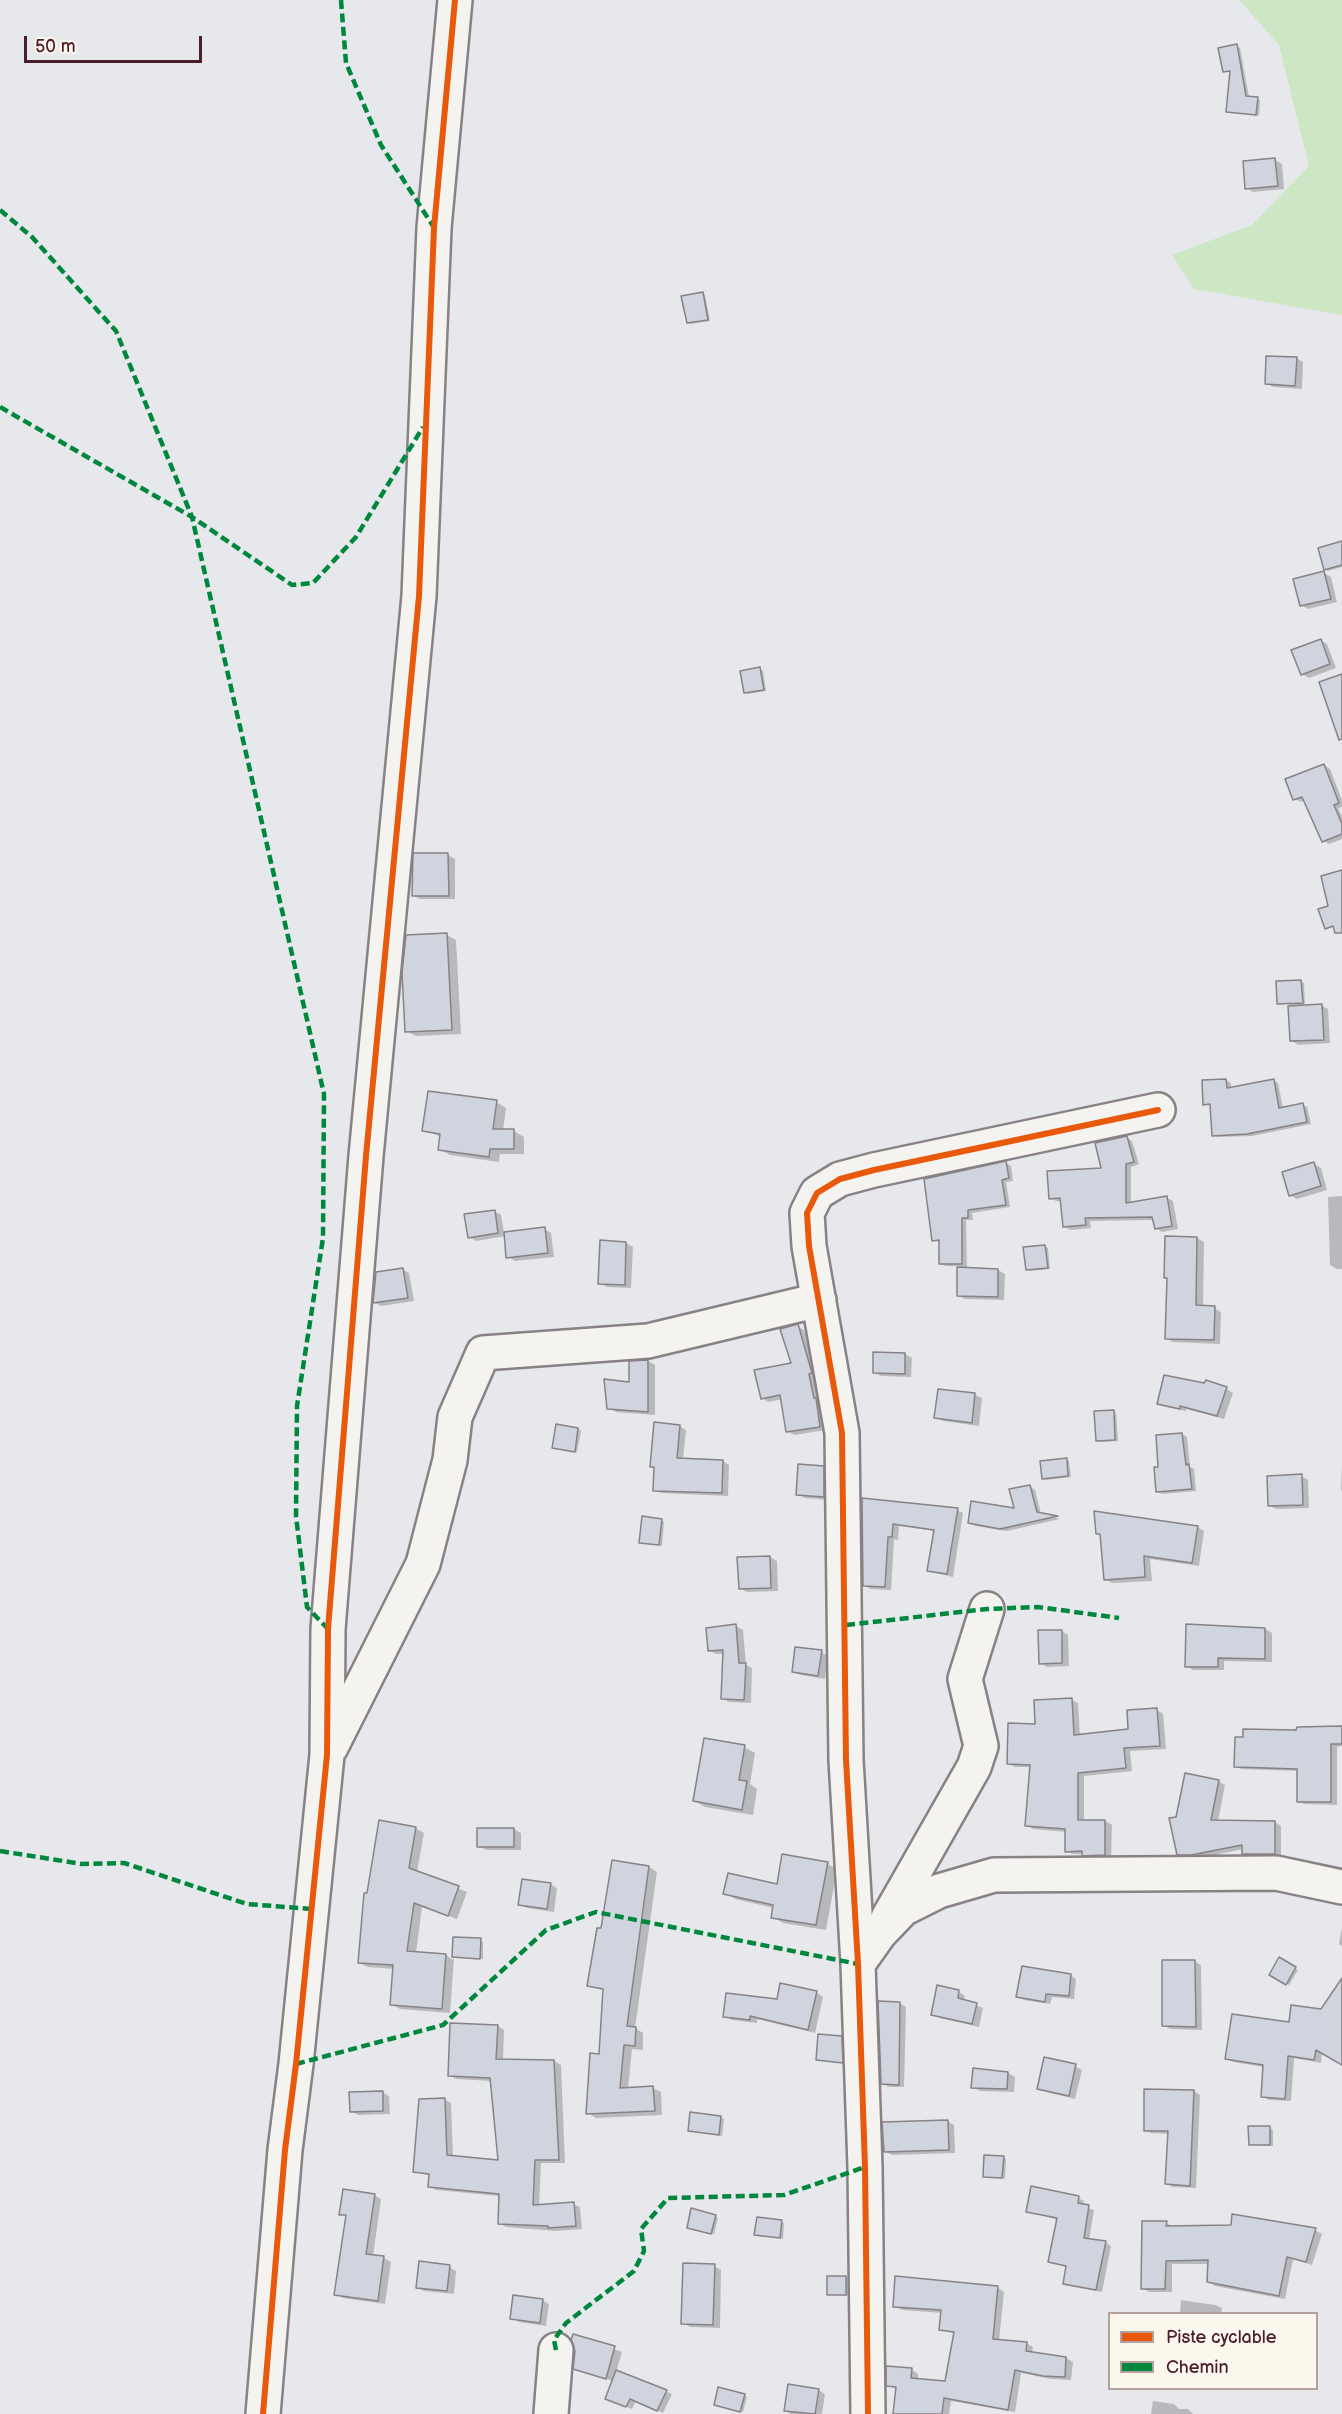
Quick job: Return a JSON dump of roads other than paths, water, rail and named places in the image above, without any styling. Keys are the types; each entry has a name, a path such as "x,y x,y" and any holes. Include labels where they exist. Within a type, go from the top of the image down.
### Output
{"street":[{"path":"263,2414 285,2150 327,1755 328,1629 366,1156 419,596 434,228 455,0"},
{"path":"868,2414 865,2167 858,1964 846,1760 842,1433 809,1246 807,1214 817,1193 840,1179 1158,1110"},
{"path":"327,1755 423,1564 450,1460 455,1417 483,1353 648,1341 819,1300"},
{"path":"858,1964 880,1933 974,1767 981,1746 965,1680 987,1610"},
{"path":"880,1933 903,1909 939,1891 994,1875 1276,1873 1342,1887"},
{"path":"551,2414 556,2350"}]}
